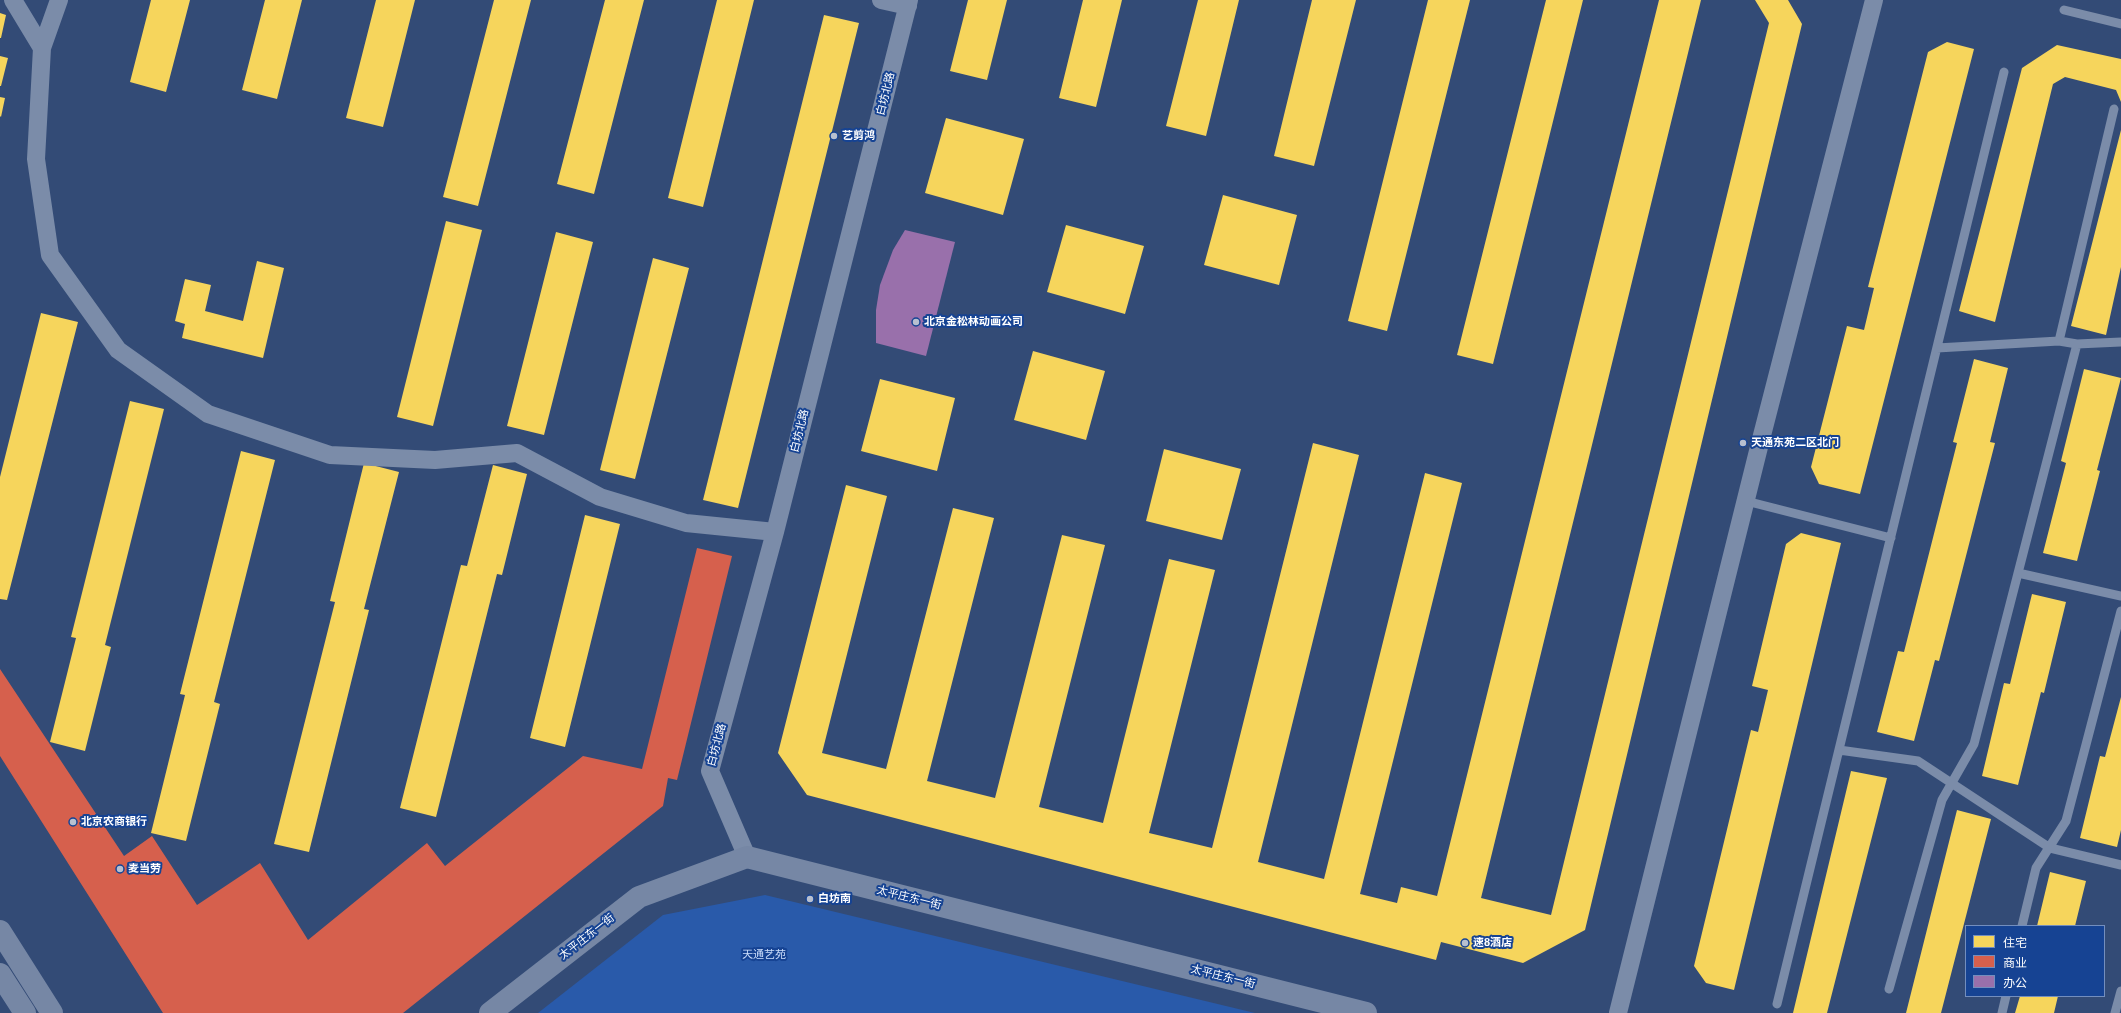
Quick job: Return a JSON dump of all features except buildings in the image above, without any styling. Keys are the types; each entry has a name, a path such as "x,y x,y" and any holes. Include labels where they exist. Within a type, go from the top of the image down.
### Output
{"street":[{"path":"13,0 42,48"},
{"path":"59,0 42,48 36,159 50,255 118,350 208,414 330,455 435,460 517,453 600,497 686,523 775,532"},
{"path":"881,0 909,3"},
{"path":"1618,1013 1746,501 1874,0"},
{"name":"白坊北路","path":"747,857 710,770 775,532 909,3"},
{"name":"太平庄东一街","path":"490,1013 640,896 747,857 1366,1013"},
{"path":"0,931 52,1013"},
{"path":"0,974 25,1013"}],"lane":[{"path":"2064,10 2121,24"},
{"path":"1777,1004 2004,72"},
{"path":"2059,341 2114,109"},
{"path":"1937,348 2059,341 2076,344 2121,342"},
{"path":"1889,989 1942,800 1974,744 2076,344"},
{"path":"1746,501 1891,538"},
{"path":"2018,574 2121,596"},
{"path":"2022,925 2036,868 2066,821 2121,611"},
{"path":"1839,750 1918,762 2050,848 2121,864"},
{"path":"2115,1013 2121,991"},
{"path":"2002,1013 2006,997"}],"green space":[{"name":"天通艺苑","path":"765,895 1255,1013 538,1013 663,915"}],"place":[{"name":"艺剪鸿","path":"834,136"},
{"name":"北京金松林动画公司","path":"916,322"},
{"name":"天通东苑二区北门","path":"1743,443"},
{"name":"北京农商银行","path":"73,822"},
{"name":"麦当劳","path":"120,869"},
{"name":"白坊南","path":"810,899"},
{"name":"速8酒店","path":"1465,943"}]}
